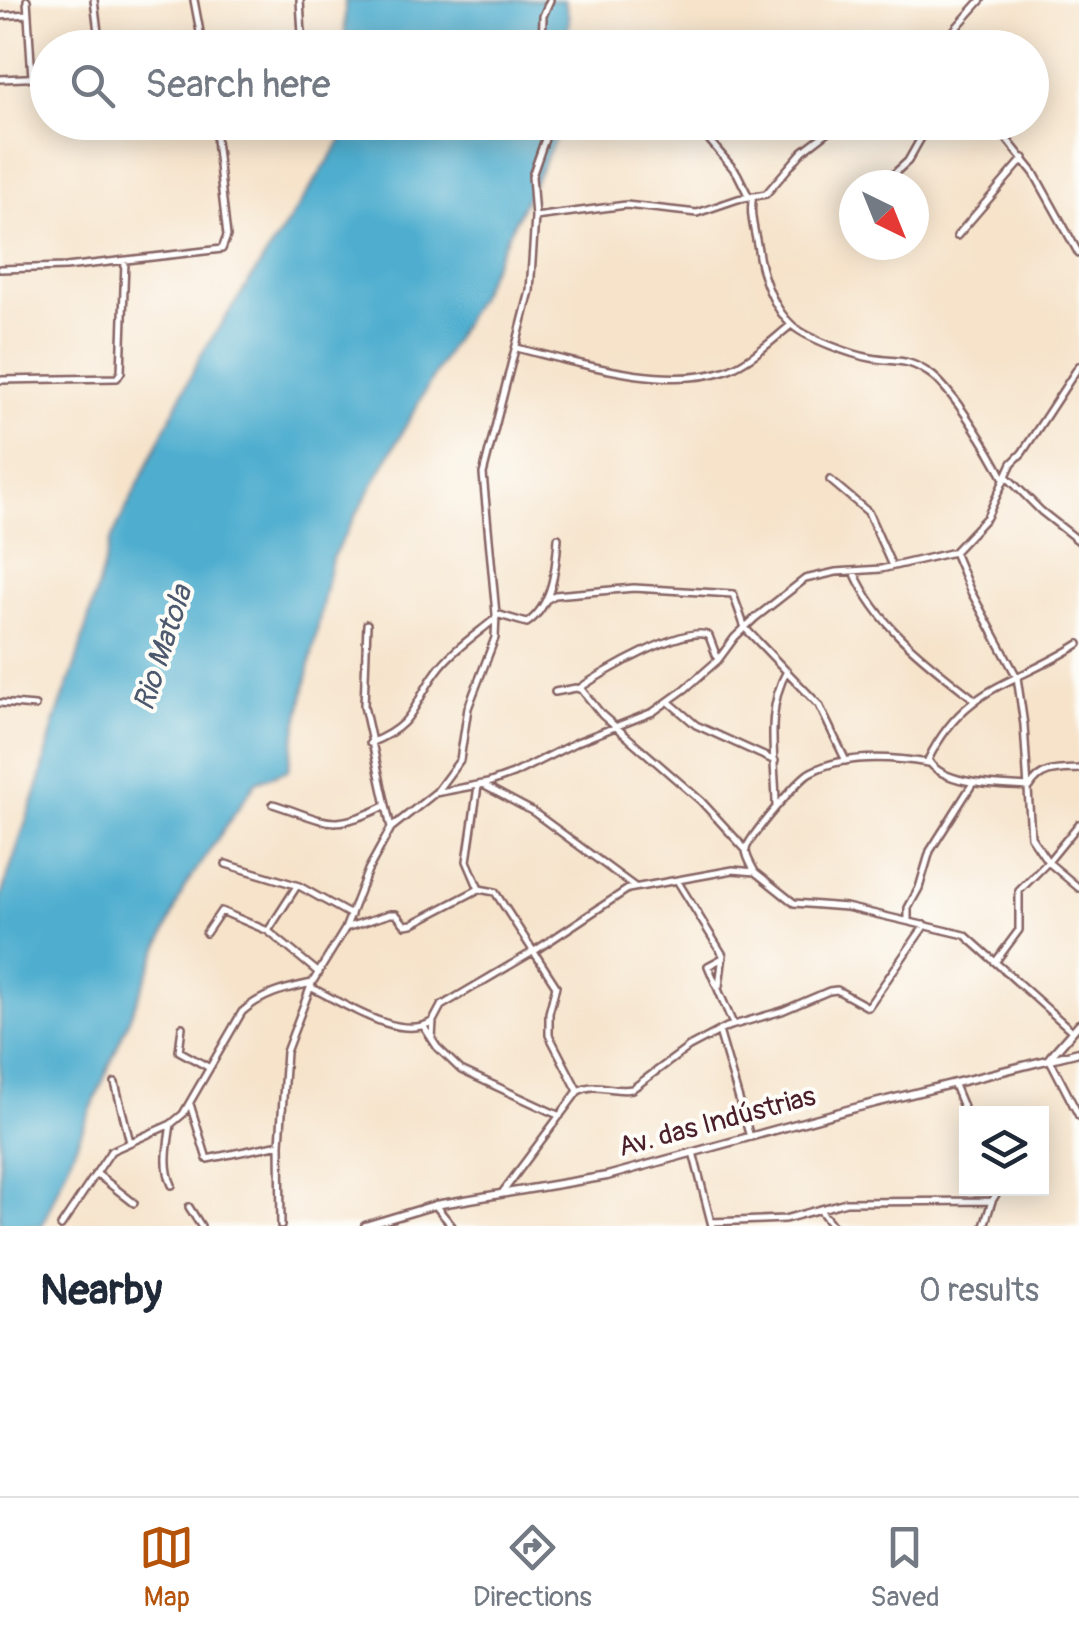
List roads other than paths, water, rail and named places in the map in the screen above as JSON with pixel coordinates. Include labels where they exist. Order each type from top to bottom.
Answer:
[{"type":"street","points":[[27,0],[30,52]]},
{"type":"street","points":[[94,0],[98,30]]},
{"type":"street","points":[[194,0],[200,30]]},
{"type":"street","points":[[300,0],[302,30]]},
{"type":"street","points":[[543,30],[550,0]]},
{"type":"street","points":[[956,30],[981,0]]},
{"type":"street","points":[[0,16],[27,14]]},
{"type":"street","points":[[0,79],[30,78]]},
{"type":"street","points":[[0,270],[222,249],[227,236],[216,140]]},
{"type":"street","points":[[281,1226],[280,1144],[286,1052],[311,985],[346,928],[368,870],[391,828],[436,793],[460,760],[468,708],[492,647],[496,616],[483,474],[530,292],[535,217],[532,176],[545,140]]},
{"type":"street","points":[[709,140],[751,196],[761,269],[768,288],[792,325],[854,354],[908,360],[934,376],[985,442],[1006,480],[1079,542]]},
{"type":"street","points":[[535,217],[626,205],[697,213],[770,193],[802,151],[817,140]]},
{"type":"street","points":[[898,170],[920,140]]},
{"type":"street","points":[[1009,140],[1024,158],[1079,254]]},
{"type":"street","points":[[957,236],[1024,158]]},
{"type":"street","points":[[0,380],[117,378],[125,261]]},
{"type":"street","points":[[517,348],[648,375],[702,376],[742,363],[792,325]]},
{"type":"street","points":[[436,793],[513,774],[668,702],[718,660],[744,628],[805,580],[954,552],[987,518],[1012,463],[1079,366]]},
{"type":"street","points":[[830,480],[868,512],[892,566]]},
{"type":"street","points":[[546,600],[558,538]]},
{"type":"street","points":[[954,552],[970,590],[1018,677],[1030,788],[1029,827],[1035,845],[1048,862],[1079,888]]},
{"type":"street","points":[[854,571],[875,609],[898,636],[974,698]]},
{"type":"street","points":[[496,616],[526,623],[555,595],[634,588],[729,593],[736,597],[744,628],[819,705],[846,761]]},
{"type":"street","points":[[370,743],[392,734],[413,713],[439,668],[496,616]]},
{"type":"street","points":[[367,624],[363,700],[391,828]]},
{"type":"street","points":[[555,692],[580,688],[629,657],[697,633],[709,636],[718,660]]},
{"type":"street","points":[[928,763],[952,722],[974,698],[1048,664],[1079,644]]},
{"type":"street","points":[[776,807],[776,693],[787,672]]},
{"type":"street","points":[[580,688],[602,715],[701,801],[746,850],[755,872],[788,901],[846,907],[965,936],[1072,1031]]},
{"type":"street","points":[[0,702],[35,706]]},
{"type":"street","points":[[668,702],[696,726],[775,760]]},
{"type":"street","points":[[746,850],[776,807],[809,772],[846,761],[904,759],[928,763],[973,784],[1030,788]]},
{"type":"street","points":[[1030,788],[1036,778],[1048,771],[1079,769]]},
{"type":"street","points":[[908,921],[908,908],[930,852],[973,784]]},
{"type":"street","points":[[480,785],[532,811],[635,887]]},
{"type":"street","points":[[479,889],[467,863],[480,785]]},
{"type":"street","points":[[273,804],[331,824],[355,820],[385,806]]},
{"type":"street","points":[[996,961],[1019,930],[1018,891],[1079,824]]},
{"type":"street","points":[[226,864],[297,886],[351,915]]},
{"type":"street","points":[[61,1226],[111,1151],[170,1124],[190,1104],[242,1012],[254,1001],[276,991],[311,985],[397,1028],[424,1027],[442,1006],[625,891],[733,870],[755,872]]},
{"type":"street","points":[[678,882],[723,957],[719,986]]},
{"type":"street","points":[[268,932],[297,886]]},
{"type":"street","points":[[346,928],[390,914],[396,914],[405,925],[412,924],[479,889],[495,892],[557,988],[549,1035],[578,1091]]},
{"type":"street","points":[[206,933],[221,911],[268,932],[318,973]]},
{"type":"street","points":[[502,1193],[578,1091],[590,1086],[632,1088],[665,1062],[733,1024],[782,1011],[828,991],[837,990],[868,1007],[926,925]]},
{"type":"street","points":[[723,957],[708,966],[733,1024]]},
{"type":"street","points":[[432,1038],[433,1021]]},
{"type":"street","points":[[1079,1024],[1048,1058],[1079,1116]]},
{"type":"street","points":[[182,1027],[179,1051],[208,1067]]},
{"type":"street","points":[[424,1027],[465,1073],[560,1116]]},
{"type":"street","points":[[719,1031],[750,1137]]},
{"type":"street","name":"Av. das Indústrias","points":[[366,1226],[435,1205],[607,1176],[1079,1052]]},
{"type":"street","points":[[116,1083],[130,1142]]},
{"type":"street","points":[[954,1084],[963,1106]]},
{"type":"street","points":[[190,1104],[206,1159],[280,1144]]},
{"type":"street","points":[[170,1124],[167,1150],[172,1186]]},
{"type":"street","points":[[693,1152],[712,1224],[769,1221],[846,1202],[992,1201]]},
{"type":"street","points":[[97,1174],[134,1204]]},
{"type":"street","points":[[984,1226],[995,1196]]},
{"type":"street","points":[[435,1205],[452,1226]]},
{"type":"street","points":[[189,1207],[201,1226]]},
{"type":"street","points":[[820,1210],[833,1226]]},
{"type":"water","points":[[345,0],[564,0],[569,18],[568,30],[345,30]]},
{"type":"water","name":"Rio Matola","points":[[342,140],[555,140],[476,300],[332,558],[288,770],[256,782],[184,888],[42,1226],[0,1226],[0,899],[41,777],[111,540],[201,355]]}]
